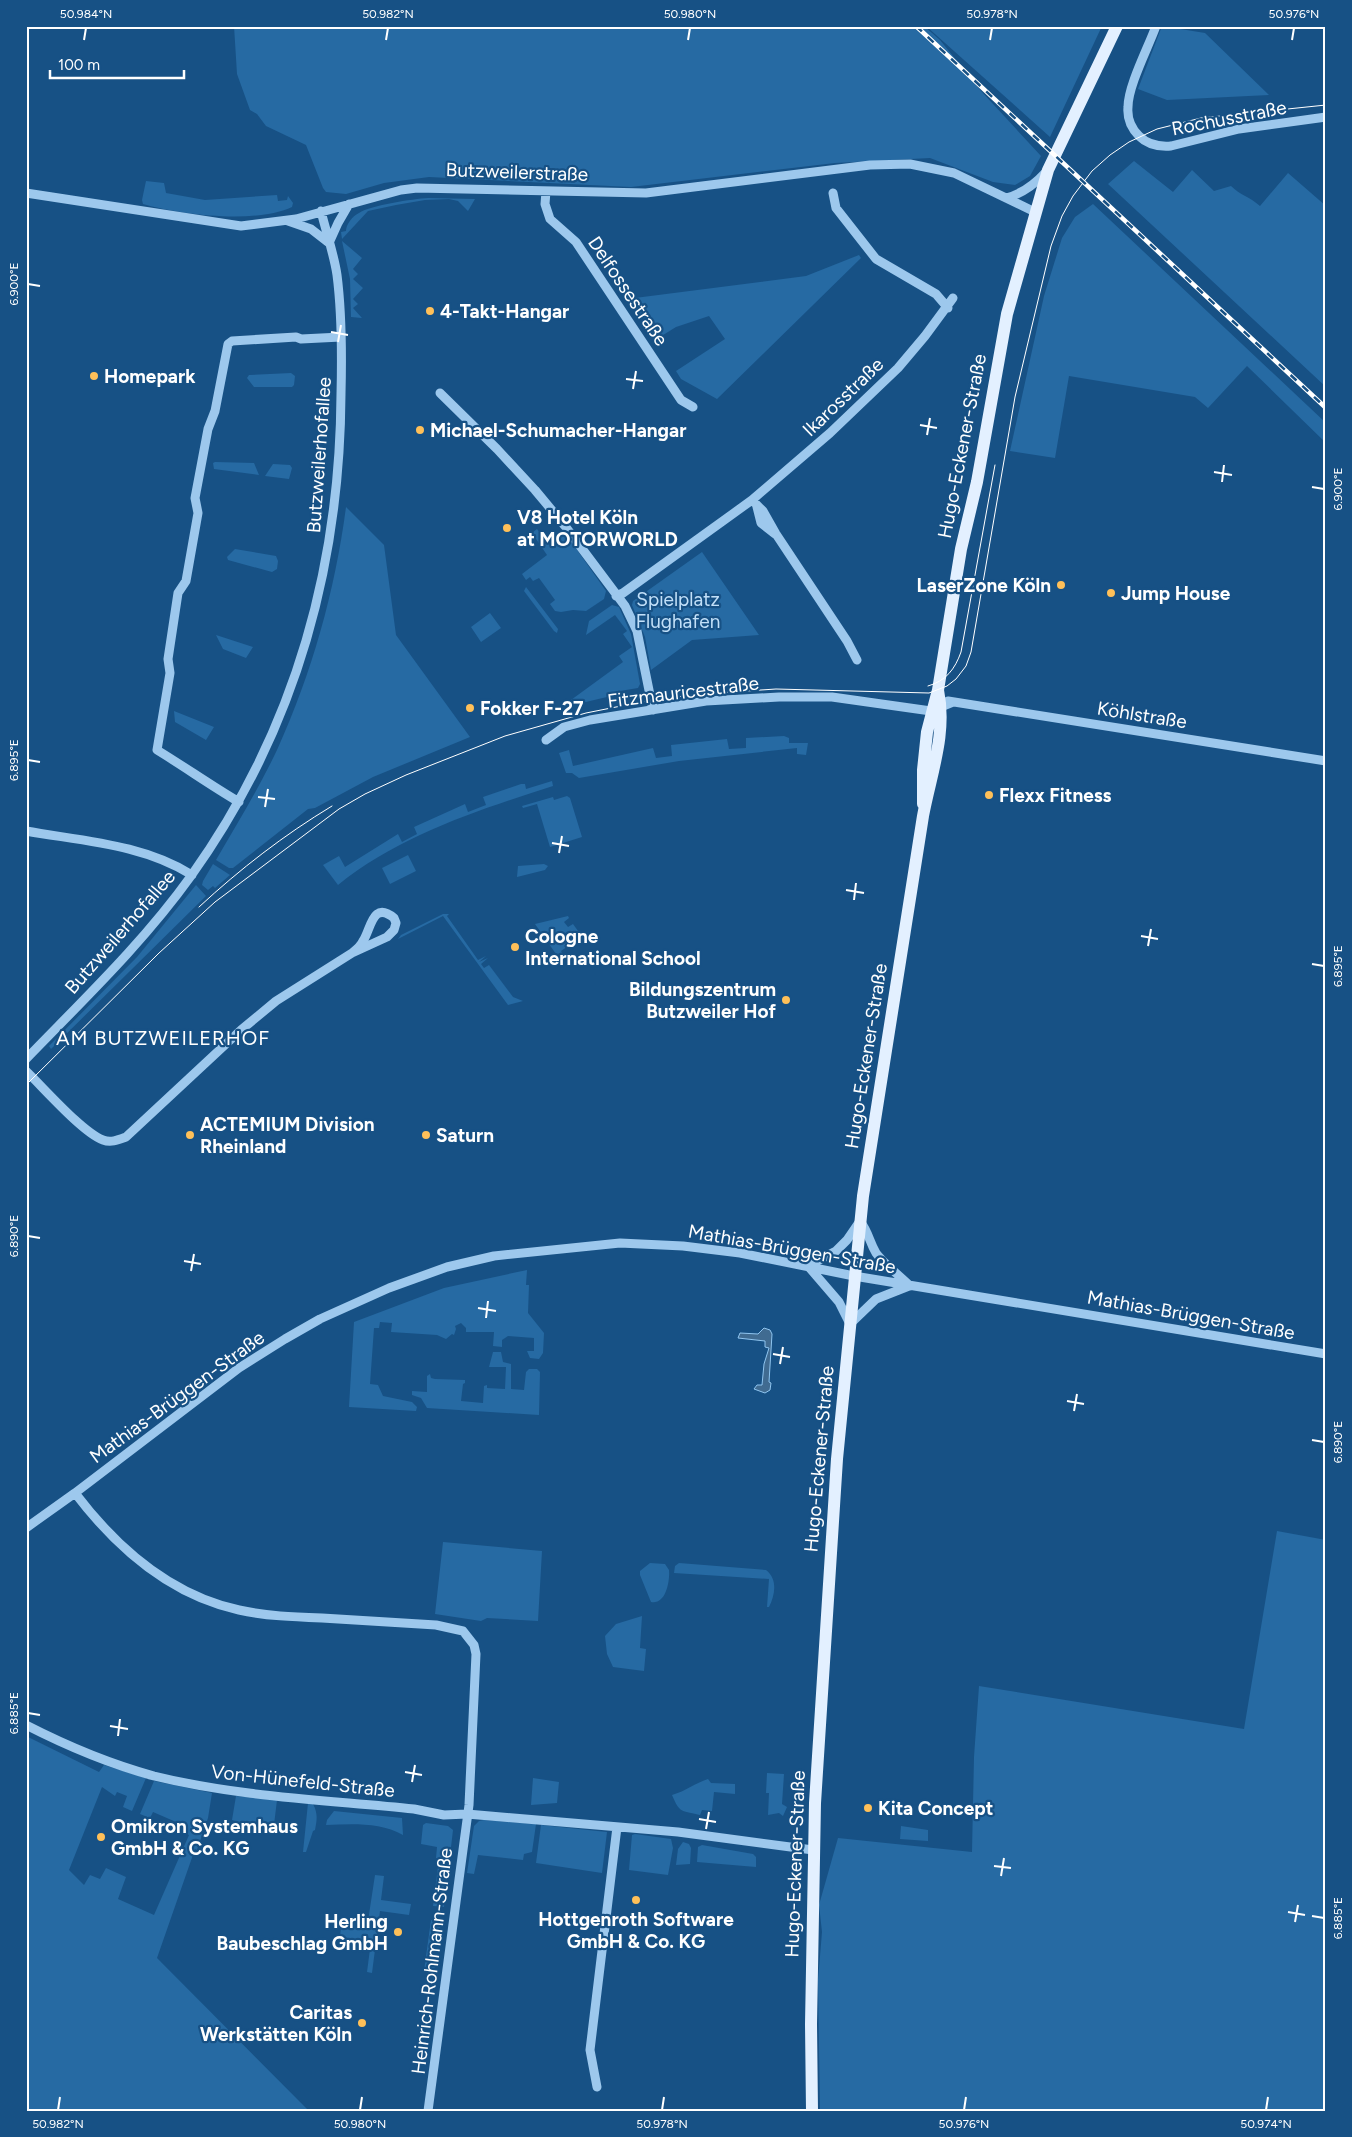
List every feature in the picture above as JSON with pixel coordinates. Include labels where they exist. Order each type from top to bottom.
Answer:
[{"type":"main road","points":[[1035,212],[1048,170],[1117,26]]},
{"type":"main road","name":"Hugo-Eckener-Straße","points":[[812,2111],[810,2024],[813,1850],[817,1757],[834,1491],[860,1221],[923,816],[934,772],[938,690],[961,549],[977,482],[1003,333],[1035,212]]},
{"type":"main road","name":"Hugo-Eckener-Straße","points":[[923,816],[922,777],[927,732],[938,713]]},
{"type":"street","name":"Rochusstraße","points":[[1156,26],[1132,90],[1128,108],[1131,125],[1139,136],[1148,142],[1162,147],[1171,146],[1239,129],[1326,117]]},
{"type":"street","name":"Butzweilerstraße","points":[[26,193],[241,226],[287,220],[401,190],[417,188],[646,193],[870,165],[910,164],[954,173],[1035,212]]},
{"type":"street","points":[[1006,198],[1016,196],[1037,182],[1048,170]]},
{"type":"street","name":"Delfossestraße","points":[[546,191],[545,204],[550,219],[576,242],[681,400],[693,407]]},
{"type":"street","points":[[833,193],[836,208],[876,259],[936,294],[948,308]]},
{"type":"street","points":[[287,220],[311,229],[329,243],[338,222],[349,204]]},
{"type":"street","name":"Butzweilerhofallee","points":[[26,1059],[140,940],[192,875],[238,802],[274,730],[296,674],[314,618],[325,566],[335,505],[339,462],[341,337],[336,274],[321,210]]},
{"type":"street","name":"Ikarosstraße","points":[[616,596],[754,503],[898,368],[948,308],[954,298]]},
{"type":"street","points":[[238,802],[200,780],[194,772],[157,750],[170,673],[168,659],[178,594],[186,581],[198,513],[195,498],[208,429],[215,411],[228,344],[232,341],[296,337],[301,339],[341,337]]},
{"type":"street","points":[[440,392],[534,490],[565,526],[616,596],[626,606],[637,631],[653,710]]},
{"type":"street","points":[[754,503],[761,523],[776,534],[847,640],[857,660]]},
{"type":"street","points":[[938,690],[942,698],[938,713]]},
{"type":"street","name":"Fitzmauricestraße","points":[[546,740],[564,727],[590,720],[706,701],[779,697],[847,698],[938,713]]},
{"type":"street","name":"Köhlstraße","points":[[938,713],[986,706],[1326,761]]},
{"type":"street","points":[[26,831],[146,853],[177,865],[192,875]]},
{"type":"street","points":[[26,1071],[89,1132],[104,1140],[114,1141],[126,1137],[241,1030],[269,1007],[293,989],[352,953],[387,936],[394,930],[396,923],[394,918],[384,913],[378,914],[372,920],[364,941],[352,953]]},
{"type":"street","points":[[860,1221],[869,1232],[872,1244],[880,1259],[910,1286],[882,1296],[870,1303],[850,1324],[839,1302],[808,1266],[836,1251],[847,1240],[860,1221]]},
{"type":"street","name":"Mathias-Brüggen-Straße","points":[[26,1528],[239,1368],[285,1339],[344,1308],[389,1288],[447,1267],[494,1256],[620,1243],[683,1246],[740,1253],[910,1286],[1326,1354]]},
{"type":"street","name":"Heinrich-Rohlmann-Straße","points":[[75,1493],[104,1529],[127,1552],[152,1572],[210,1601],[237,1610],[266,1615],[436,1625],[463,1631],[474,1645],[476,1654],[470,1797],[428,2111]]},
{"type":"street","name":"Von-Hünefeld-Straße","points":[[26,1725],[106,1760],[152,1775],[222,1790],[414,1809],[444,1814],[467,1814],[697,1834],[813,1850]]},
{"type":"street","points":[[597,2087],[590,2050],[617,1827]]},
{"type":"green space","points":[[234,26],[924,26],[940,40],[981,91],[1041,156],[1030,176],[1015,185],[993,182],[930,158],[835,163],[631,187],[429,177],[384,183],[346,194],[326,192],[306,145],[266,126],[257,114],[250,110],[237,74]]},
{"type":"green space","points":[[926,26],[1102,26],[1050,137]]},
{"type":"green space","points":[[1162,26],[1205,33],[1269,95],[1167,100],[1138,89]]},
{"type":"green space","points":[[1134,161],[1173,192],[1192,170],[1214,191],[1231,186],[1260,206],[1288,173],[1326,206],[1326,387],[1108,184]]},
{"type":"green space","points":[[146,181],[164,183],[166,193],[205,200],[277,195],[278,201],[287,200],[288,196],[293,203],[292,207],[259,215],[218,216],[177,212],[143,204],[142,200]]},
{"type":"green space","points":[[428,198],[475,199],[468,211],[458,201],[449,199],[425,200],[368,211],[342,239],[341,232],[346,231],[348,223],[356,214],[373,207]]},
{"type":"green space","points":[[1093,204],[1326,423],[1326,443],[1247,366],[1208,408],[1195,397],[1069,376],[1055,458],[1010,451],[1044,296],[1062,238],[1075,217]]},
{"type":"green space","points":[[342,241],[362,258],[353,269],[358,274],[353,279],[363,288],[353,299],[358,304],[353,308],[362,318],[351,317],[350,279]]},
{"type":"green space","points":[[859,255],[861,258],[717,399],[681,379],[676,371],[725,339],[709,316],[676,327],[655,340],[627,299],[806,276]]},
{"type":"green space","points":[[291,373],[295,376],[292,387],[254,387],[247,378],[249,375]]},
{"type":"green space","points":[[213,463],[254,463],[259,475],[214,469]]},
{"type":"green space","points":[[273,464],[290,465],[292,468],[289,479],[265,476]]},
{"type":"green space","points":[[346,507],[384,545],[396,635],[470,737],[373,777],[315,808],[308,809],[233,868],[229,868],[216,860],[248,806],[290,721],[321,631],[336,570]]},
{"type":"green space","points":[[537,529],[549,545],[561,536],[568,537],[606,591],[604,599],[586,611],[555,611],[550,604],[555,600],[539,578],[533,581],[530,577],[526,580],[522,574],[547,555],[532,533]]},
{"type":"green space","points":[[235,549],[276,556],[278,561],[277,569],[272,572],[228,560],[227,557]]},
{"type":"green space","name":"Spielplatz Flughafen","points":[[702,552],[759,635],[692,640],[651,670],[645,637],[632,605],[633,601]]},
{"type":"green space","points":[[526,587],[558,629],[557,633],[524,591]]},
{"type":"green space","points":[[612,605],[619,607],[631,634],[640,684],[638,688],[614,692],[607,697],[560,708],[623,662],[619,656],[632,647],[623,634],[627,631],[615,615],[586,635],[589,621]]},
{"type":"green space","points":[[490,613],[501,628],[481,642],[471,627]]},
{"type":"green space","points":[[216,635],[253,647],[246,658],[223,649]]},
{"type":"green space","points":[[174,711],[214,727],[206,740],[175,722]]},
{"type":"green space","points":[[784,736],[789,738],[789,743],[808,743],[806,755],[797,754],[797,748],[679,761],[579,778],[572,773],[566,773],[559,753],[569,750],[573,766],[653,748],[656,758],[672,756],[671,745],[727,739],[729,749],[746,748],[746,738]]},
{"type":"green space","points":[[552,781],[553,786],[469,815],[414,838],[362,867],[338,885],[323,865],[339,856],[345,867],[398,834],[402,842],[417,834],[414,827],[465,804],[468,812],[486,805],[483,797],[521,784],[525,784],[526,789]]},
{"type":"green space","points":[[567,796],[570,798],[582,837],[550,847],[537,804],[523,808],[522,806],[553,797],[554,800]]},
{"type":"green space","points":[[408,855],[416,871],[390,884],[382,868]]},
{"type":"green space","points":[[213,864],[230,875],[215,888],[213,886],[208,890],[202,885]]},
{"type":"green space","points":[[544,864],[548,866],[545,870],[517,877],[518,866]]},
{"type":"green space","points":[[196,885],[206,896],[51,1049],[49,1046],[137,957]]},
{"type":"green space","points":[[443,914],[449,914],[447,916],[478,960],[486,956],[479,962],[488,958],[481,964],[484,968],[489,965],[513,997],[523,1001],[508,1005],[443,916],[398,939],[401,935]]},
{"type":"green space","points":[[568,916],[569,918],[564,922],[568,927],[573,924],[586,942],[581,937],[561,951],[564,957],[556,954],[535,924]]},
{"type":"green space","points":[[527,1270],[526,1285],[529,1285],[528,1313],[544,1333],[543,1353],[539,1359],[530,1358],[527,1351],[534,1351],[534,1338],[508,1336],[502,1340],[502,1347],[493,1346],[494,1332],[466,1332],[466,1328],[461,1323],[455,1326],[454,1335],[452,1334],[446,1339],[437,1335],[391,1332],[392,1323],[380,1322],[379,1328],[374,1328],[370,1384],[378,1385],[383,1396],[412,1402],[417,1407],[416,1411],[349,1407],[354,1322],[444,1288]]},
{"type":"green space","points":[[493,1352],[501,1352],[503,1362],[511,1364],[511,1389],[524,1390],[526,1372],[529,1369],[537,1369],[540,1372],[539,1415],[427,1408],[421,1398],[412,1395],[412,1391],[427,1392],[427,1376],[430,1374],[431,1378],[435,1379],[465,1380],[461,1401],[483,1403],[484,1386],[487,1385],[487,1388],[505,1389],[506,1367],[489,1367]]},
{"type":"green space","points":[[1277,1531],[1326,1540],[1326,2111],[820,2111],[818,1980],[822,1932],[819,1905],[838,1838],[972,1852],[974,1757],[979,1686],[1244,1729]]},
{"type":"green space","points":[[443,1542],[542,1551],[538,1621],[487,1618],[481,1621],[435,1614]]},
{"type":"green space","points":[[650,1563],[665,1564],[669,1570],[669,1580],[664,1596],[656,1602],[651,1602],[640,1575],[640,1571]]},
{"type":"green space","points":[[679,1563],[766,1570],[774,1582],[773,1597],[769,1607],[767,1607],[769,1579],[674,1573],[675,1566]]},
{"type":"green space","points":[[642,1616],[640,1648],[646,1649],[644,1671],[613,1667],[607,1654],[605,1636],[616,1624]]},
{"type":"green space","points":[[26,1736],[99,1772],[104,1765],[146,1778],[132,1811],[123,1807],[127,1796],[117,1792],[115,1796],[102,1787],[69,1870],[84,1885],[90,1875],[100,1879],[106,1868],[126,1877],[118,1899],[154,1915],[189,1835],[181,1831],[183,1825],[153,1812],[150,1818],[140,1814],[154,1781],[212,1793],[208,1818],[197,1850],[195,1849],[157,1958],[309,2111],[26,2111]]},
{"type":"green space","points":[[767,1773],[784,1774],[782,1804],[787,1807],[783,1816],[779,1813],[768,1815],[769,1793],[766,1793]]},
{"type":"green space","points":[[533,1778],[559,1782],[557,1803],[531,1805]]},
{"type":"green space","points":[[708,1779],[711,1783],[735,1784],[735,1794],[714,1792],[712,1811],[702,1810],[700,1815],[679,1808],[672,1795]]},
{"type":"green space","points":[[236,1796],[277,1800],[273,1833],[232,1820]]},
{"type":"green space","points":[[308,1803],[313,1804],[317,1820],[306,1852],[303,1852]]},
{"type":"green space","points":[[334,1811],[402,1818],[403,1835],[375,1826],[356,1824],[326,1825],[327,1820]]},
{"type":"green space","points":[[479,1821],[536,1824],[532,1852],[524,1854],[523,1860],[478,1855],[474,1874],[467,1873],[474,1826]]},
{"type":"green space","points":[[426,1823],[448,1826],[453,1830],[444,1907],[433,1906],[439,1859],[436,1858],[437,1847],[421,1844],[423,1825]]},
{"type":"green space","points":[[541,1825],[607,1832],[602,1873],[536,1863]]},
{"type":"green space","points":[[901,1826],[928,1830],[928,1841],[900,1839]]},
{"type":"green space","points":[[632,1835],[671,1839],[673,1848],[668,1875],[629,1870]]},
{"type":"green space","points":[[683,1842],[689,1844],[691,1848],[690,1864],[676,1865],[678,1849]]},
{"type":"green space","points":[[702,1845],[753,1854],[756,1857],[756,1867],[697,1862],[698,1847]]},
{"type":"green space","points":[[375,1875],[384,1876],[381,1900],[411,1904],[409,1915],[380,1911],[372,1973],[367,1972],[370,1949],[339,1945],[342,1919],[368,1921]]},
{"type":"green space","points":[[431,1920],[441,1921],[434,1973],[424,1971]]},
{"type":"shaded area","points":[[764,1328],[770,1330],[772,1334],[769,1382],[771,1383],[770,1390],[765,1393],[754,1389],[757,1385],[762,1385],[764,1364],[769,1348],[765,1347],[765,1341],[738,1338],[740,1333],[758,1334]]},
{"type":"tram line","points":[[26,1085],[159,953],[215,902],[339,809],[365,794],[406,775],[505,736],[586,713],[651,700],[701,694],[776,689],[929,693],[947,686],[956,679],[966,666],[971,652],[1015,397],[1051,246],[1062,216],[1073,196],[1092,171],[1110,155],[1129,142],[1157,129],[1201,118],[1326,105]]},
{"type":"tram line","points":[[928,686],[940,681],[949,674],[961,652],[995,465]]},
{"type":"tram line","points":[[199,907],[263,853],[332,806]]},
{"type":"railway","points":[[916,26],[1326,408]]},
{"type":"place","name":"4-Takt-Hangar","points":[[430,311]]},
{"type":"place","name":"Homepark","points":[[94,376]]},
{"type":"place","name":"Michael-Schumacher-Hangar","points":[[420,430]]},
{"type":"place","name":"V8 Hotel Köln at MOTORWORLD","points":[[507,528]]},
{"type":"place","name":"LaserZone Köln","points":[[1061,585]]},
{"type":"place","name":"Jump House","points":[[1111,593]]},
{"type":"place","name":"Fokker F-27","points":[[470,708]]},
{"type":"place","name":"Flexx Fitness","points":[[989,795]]},
{"type":"place","name":"Cologne International School","points":[[515,947]]},
{"type":"place","name":"Bildungszentrum Butzweiler Hof","points":[[786,1000]]},
{"type":"place","name":"ACTEMIUM Division Rheinland","points":[[190,1135]]},
{"type":"place","name":"Saturn","points":[[426,1135]]},
{"type":"place","name":"Kita Concept","points":[[868,1808]]},
{"type":"place","name":"Omikron Systemhaus GmbH & Co. KG","points":[[101,1837]]},
{"type":"place","name":"Hottgenroth Software GmbH & Co. KG","points":[[636,1900]]},
{"type":"place","name":"Herling Baubeschlag GmbH","points":[[398,1932]]},
{"type":"place","name":"Caritas Werkstätten Köln","points":[[362,2023]]},
{"type":"district","name":"AM BUTZWEILERHOF","points":[[163,1038]]}]
